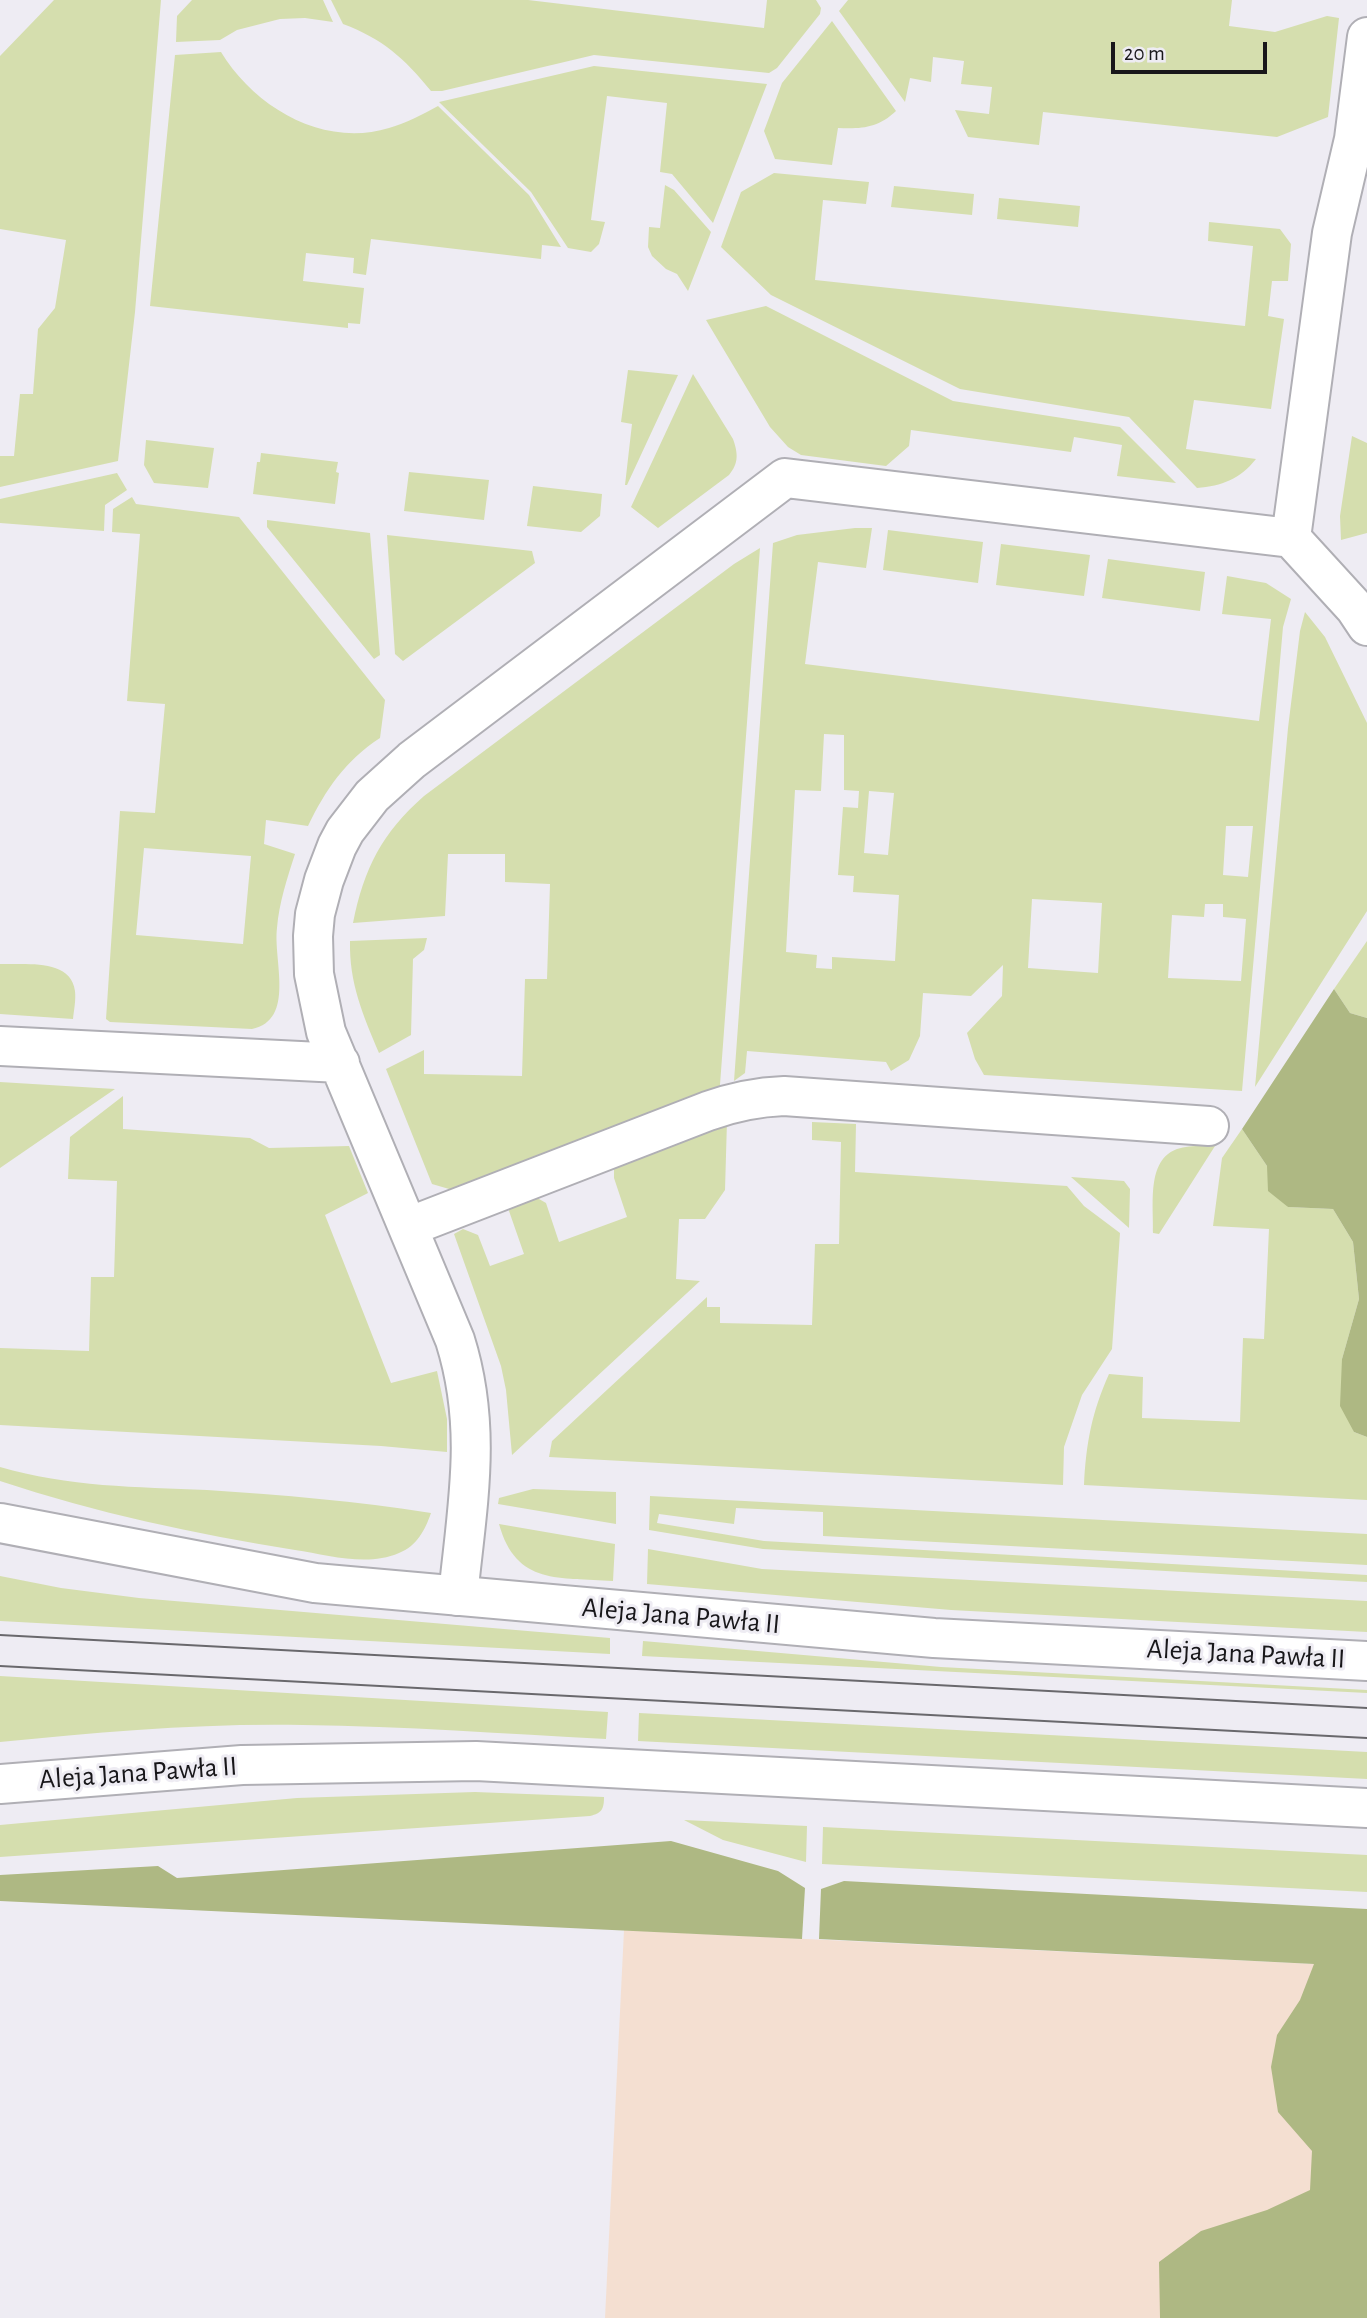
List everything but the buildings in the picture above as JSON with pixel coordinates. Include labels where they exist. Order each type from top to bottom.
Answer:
[{"type":"street","points":[[1291,538],[1332,233],[1354,139],[1367,37]]},
{"type":"street","points":[[458,1596],[472,1445],[468,1387],[455,1340],[326,1032],[319,1009],[314,974],[315,914],[324,880],[337,846],[372,796],[412,760],[785,478],[1291,538],[1355,608],[1367,626]]},
{"type":"street","points":[[0,1046],[340,1063]]},
{"type":"street","points":[[408,1227],[708,1111],[731,1103],[766,1097],[784,1096],[1209,1126]]},
{"type":"street","name":"Aleja Jana Pawła II","points":[[0,1523],[315,1583],[934,1638],[1367,1661]]},
{"type":"street","name":"Aleja Jana Pawła II","points":[[0,1784],[242,1765],[476,1761],[1367,1808]]},
{"type":"shaded area","points":[[624,1930],[1314,1964],[1367,2318],[605,2318]]},
{"type":"green space","points":[[54,0],[161,0],[135,312],[118,461],[0,487],[0,456],[14,456],[20,394],[33,394],[38,329],[55,308],[66,240],[0,229],[0,56]]},
{"type":"green space","points":[[192,0],[323,0],[333,22],[305,18],[280,19],[237,30],[220,40],[176,42],[177,16]]},
{"type":"green space","points":[[331,0],[528,0],[764,28],[767,0],[816,0],[821,8],[820,14],[777,68],[769,73],[594,55],[442,91],[431,91],[392,51],[370,36],[343,24]]},
{"type":"green space","points":[[848,0],[1232,0],[1229,26],[1275,32],[1327,16],[1339,18],[1328,117],[1277,137],[1043,112],[1039,145],[968,137],[955,110],[989,114],[992,87],[961,84],[964,61],[933,57],[931,82],[910,78],[905,102],[839,11]]},
{"type":"green space","points":[[832,21],[896,111],[883,121],[869,126],[838,128],[832,165],[775,159],[764,131],[782,83]]},
{"type":"green space","points":[[221,52],[252,90],[272,106],[316,128],[365,133],[402,124],[438,106],[529,195],[561,247],[542,245],[541,259],[371,239],[366,275],[353,273],[354,258],[306,253],[303,281],[364,288],[360,324],[348,323],[348,328],[150,306],[175,55]]},
{"type":"green space","points":[[594,66],[767,84],[713,223],[672,174],[660,172],[667,103],[607,96],[591,220],[605,222],[599,244],[591,252],[568,248],[531,192],[439,102]]},
{"type":"green space","points":[[774,173],[869,182],[866,204],[823,200],[815,280],[1245,326],[1253,246],[1208,241],[1209,222],[1280,229],[1291,244],[1288,281],[1272,281],[1268,316],[1284,319],[1271,409],[1194,400],[1186,449],[1256,459],[1244,472],[1230,480],[1197,488],[1129,417],[960,389],[771,295],[721,247],[741,192]]},
{"type":"green space","points":[[665,185],[674,190],[711,232],[688,291],[677,274],[666,269],[652,256],[648,247],[649,227],[660,228]]},
{"type":"green space","points":[[894,186],[974,194],[972,215],[891,207]]},
{"type":"green space","points":[[999,198],[1080,206],[1078,227],[997,219]]},
{"type":"green space","points":[[766,306],[953,401],[1120,427],[1176,483],[1117,476],[1122,445],[1074,437],[1071,452],[911,430],[909,446],[886,466],[801,455],[788,447],[770,427],[706,320]]},
{"type":"green space","points":[[628,370],[678,375],[625,485],[632,424],[621,422]]},
{"type":"green space","points":[[693,374],[733,439],[737,453],[736,462],[729,475],[658,528],[631,507]]},
{"type":"green space","points":[[1352,436],[1367,443],[1367,533],[1341,540],[1340,516]]},
{"type":"green space","points":[[146,440],[214,448],[208,488],[154,483],[144,465]]},
{"type":"green space","points":[[261,453],[338,462],[335,504],[253,494],[257,462],[260,462]]},
{"type":"green space","points":[[409,472],[489,480],[484,520],[404,511]]},
{"type":"green space","points":[[117,473],[127,490],[105,505],[104,531],[0,523],[0,499]]},
{"type":"green space","points":[[533,486],[602,494],[600,516],[581,532],[527,526]]},
{"type":"green space","points":[[132,497],[136,504],[239,517],[385,700],[380,738],[357,756],[338,777],[308,826],[266,820],[264,844],[295,854],[278,919],[278,1002],[274,1014],[266,1023],[252,1029],[110,1022],[106,1019],[120,811],[155,813],[165,704],[127,701],[140,534],[112,532],[113,509]],"holes":[[[144,848],[251,856],[243,944],[136,935]]]},
{"type":"green space","points":[[267,520],[370,533],[380,655],[374,659],[267,527]]},
{"type":"green space","points":[[872,528],[866,568],[818,562],[805,664],[1259,721],[1271,619],[1222,614],[1227,576],[1266,583],[1291,599],[1283,627],[1242,1091],[984,1075],[975,1059],[967,1033],[1002,996],[1003,965],[971,996],[923,993],[920,1036],[909,1060],[891,1071],[886,1062],[747,1051],[745,1073],[734,1081],[773,543],[797,535]],"holes":[[[824,734],[844,735],[844,790],[859,791],[858,808],[843,807],[838,875],[854,876],[853,892],[899,895],[895,961],[832,957],[832,969],[816,968],[817,955],[786,952],[795,790],[821,791]],[[869,791],[894,793],[888,855],[864,853]],[[1226,826],[1253,826],[1248,877],[1223,875]],[[1032,899],[1102,903],[1098,973],[1028,968]],[[1205,904],[1223,904],[1223,917],[1246,919],[1241,981],[1168,978],[1172,915],[1204,917]]]},
{"type":"green space","points":[[888,530],[983,542],[978,583],[883,570]]},
{"type":"green space","points":[[387,535],[532,551],[535,563],[403,661],[395,654]]},
{"type":"green space","points":[[1001,544],[1090,555],[1084,596],[996,585]]},
{"type":"green space","points":[[760,548],[719,1098],[456,1191],[432,1184],[386,1069],[424,1050],[424,1074],[522,1076],[525,979],[547,979],[550,884],[505,882],[505,854],[448,854],[445,916],[353,923],[369,868],[386,838],[424,796],[734,564]]},
{"type":"green space","points":[[1108,559],[1205,572],[1200,611],[1102,598]]},
{"type":"green space","points":[[1305,612],[1325,637],[1367,723],[1367,911],[1255,1087],[1288,728],[1300,631]]},
{"type":"green space","points":[[427,938],[424,950],[413,959],[411,1035],[379,1053],[355,985],[350,941]]},
{"type":"green space","points":[[1367,941],[1367,1018],[1350,1013],[1334,989]]},
{"type":"green space","points":[[0,964],[45,965],[65,973],[72,980],[75,991],[73,1019],[0,1014]]},
{"type":"green space","points":[[1334,989],[1350,1013],[1367,1018],[1367,1437],[1354,1432],[1340,1406],[1342,1359],[1359,1299],[1353,1242],[1333,1209],[1288,1207],[1268,1191],[1267,1166],[1242,1129]]},
{"type":"green space","points":[[0,1082],[115,1089],[0,1168]]},
{"type":"green space","points":[[123,1096],[123,1129],[250,1138],[269,1148],[349,1146],[368,1193],[325,1215],[391,1383],[437,1371],[447,1419],[447,1452],[0,1425],[0,1348],[89,1351],[91,1277],[114,1277],[117,1181],[68,1179],[70,1137]]},
{"type":"green space","points":[[727,1121],[725,1190],[705,1219],[679,1219],[676,1279],[700,1281],[512,1455],[501,1366],[454,1234],[463,1229],[478,1235],[490,1266],[524,1254],[509,1211],[510,1206],[532,1195],[546,1203],[559,1242],[627,1217],[614,1178],[614,1166]]},
{"type":"green space","points":[[812,1122],[856,1124],[855,1172],[1067,1186],[1084,1206],[1120,1233],[1112,1349],[1082,1395],[1064,1447],[1063,1485],[549,1457],[552,1441],[707,1297],[707,1307],[720,1307],[720,1323],[812,1325],[815,1244],[839,1244],[841,1142],[812,1140]]},
{"type":"green space","points":[[1242,1129],[1267,1166],[1288,1207],[1333,1209],[1353,1242],[1359,1299],[1342,1359],[1354,1432],[1367,1437],[1367,1500],[1084,1485],[1091,1428],[1109,1374],[1143,1377],[1142,1418],[1240,1422],[1243,1338],[1264,1339],[1269,1229],[1213,1226],[1222,1158]]},
{"type":"green space","points":[[1215,1146],[1159,1234],[1153,1233],[1154,1185],[1160,1163],[1177,1149]]},
{"type":"green space","points":[[1071,1177],[1124,1181],[1130,1189],[1129,1228]]},
{"type":"green space","points":[[0,1467],[77,1482],[291,1496],[431,1513],[420,1537],[405,1550],[387,1557],[347,1559],[183,1530],[109,1513],[0,1481]]},
{"type":"green space","points":[[533,1489],[616,1492],[616,1524],[498,1504],[499,1498]]},
{"type":"green space","points":[[650,1496],[1367,1534],[1367,1565],[823,1536],[823,1512],[736,1508],[734,1524],[659,1514],[657,1523],[764,1541],[1367,1575],[1367,1582],[763,1549],[649,1530]]},
{"type":"green space","points":[[499,1524],[615,1544],[613,1581],[558,1578],[529,1568],[517,1559]]},
{"type":"green space","points":[[648,1549],[762,1569],[1367,1601],[1367,1632],[951,1610],[647,1584]]},
{"type":"green space","points":[[0,1576],[61,1588],[139,1598],[610,1638],[610,1654],[0,1621]]},
{"type":"green space","points":[[643,1641],[941,1667],[1367,1690],[1367,1693],[642,1656]]},
{"type":"green space","points":[[0,1676],[608,1712],[606,1739],[379,1727],[227,1725],[0,1742]]},
{"type":"green space","points":[[639,1713],[1367,1752],[1367,1779],[638,1741]]},
{"type":"green space","points":[[475,1792],[604,1797],[604,1801],[600,1812],[590,1816],[0,1857],[0,1825],[297,1798]]},
{"type":"green space","points":[[684,1820],[807,1826],[806,1862],[723,1840]]},
{"type":"green space","points":[[823,1827],[1367,1855],[1367,1892],[822,1864]]},
{"type":"green space","points":[[671,1841],[778,1871],[805,1888],[802,1939],[0,1901],[0,1875],[158,1866],[177,1878]]},
{"type":"green space","points":[[844,1881],[1367,1909],[1367,2318],[1160,2318],[1159,2262],[1201,2231],[1267,2210],[1310,2190],[1312,2151],[1278,2112],[1271,2067],[1277,2035],[1300,2000],[1314,1964],[819,1939],[821,1889]]},
{"type":"tram line","points":[[0,1635],[1367,1708]]},
{"type":"tram line","points":[[0,1666],[1367,1738]]}]
